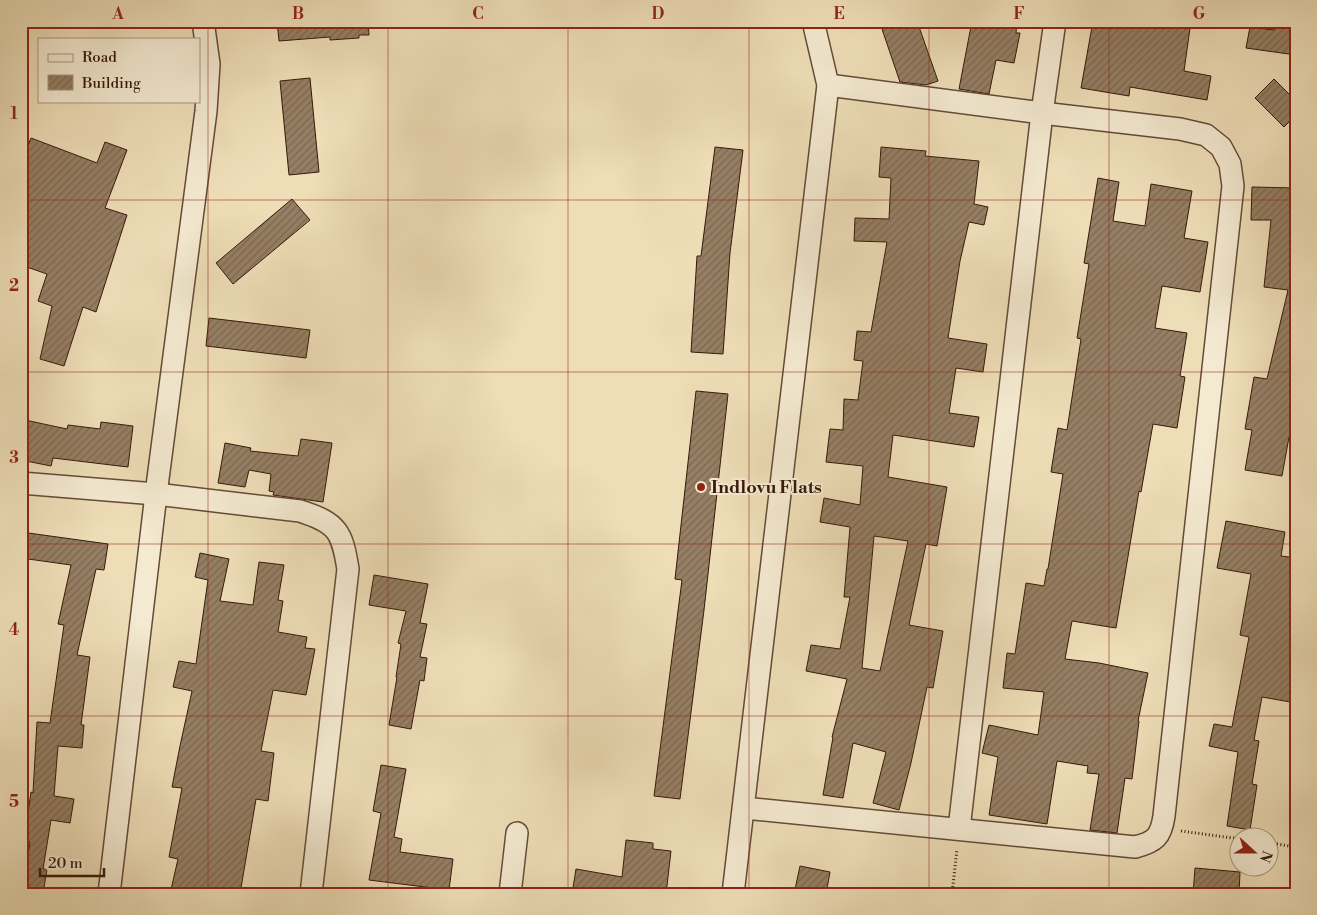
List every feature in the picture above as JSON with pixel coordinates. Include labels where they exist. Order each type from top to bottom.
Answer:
[{"type":"street","points":[[109,894],[156,494],[206,111],[209,64],[203,21]]},
{"type":"street","points":[[733,894],[828,85],[813,21]]},
{"type":"street","points":[[959,829],[1042,114],[1055,21]]},
{"type":"street","points":[[744,808],[1135,847],[1158,837],[1162,828],[1234,186],[1230,164],[1221,147],[1206,135],[1180,128],[1042,114],[828,85]]},
{"type":"street","points":[[21,483],[156,494],[300,511],[330,523],[338,533],[344,548],[348,570],[312,894]]},
{"type":"street","points":[[510,894],[517,833]]},
{"type":"path","points":[[1162,828],[1230,838]]},
{"type":"path","points":[[952,894],[959,829]]},
{"type":"path","points":[[1280,845],[1296,847]]},
{"type":"building","points":[[277,21],[368,21],[369,35],[359,35],[359,38],[330,40],[330,37],[279,41]]},
{"type":"building","points":[[880,21],[917,21],[938,81],[926,85],[900,82]]},
{"type":"building","points":[[972,21],[1017,21],[1016,33],[1020,33],[1014,63],[996,60],[989,94],[959,89]]},
{"type":"building","points":[[1093,21],[1191,21],[1184,71],[1211,76],[1207,100],[1130,87],[1129,96],[1081,88]]},
{"type":"building","points":[[1276,21],[1296,21],[1296,55],[1246,48],[1250,27],[1274,30]]},
{"type":"building","points":[[310,78],[319,172],[289,175],[280,81]]},
{"type":"building","points":[[1274,79],[1296,101],[1296,115],[1284,127],[1255,98]]},
{"type":"building","points":[[31,138],[97,163],[105,142],[127,150],[105,208],[127,215],[96,312],[83,307],[64,366],[40,359],[52,306],[38,301],[47,274],[21,265],[21,162]]},
{"type":"building","points":[[715,147],[743,150],[730,253],[723,354],[691,352],[697,256],[701,256]]},
{"type":"building","points":[[881,147],[926,151],[925,156],[979,161],[974,204],[988,207],[984,225],[969,222],[960,261],[948,338],[987,344],[983,372],[956,368],[949,413],[979,417],[974,447],[893,435],[888,477],[947,487],[937,546],[926,544],[909,625],[943,631],[933,688],[927,687],[899,810],[873,803],[886,752],[853,743],[843,798],[823,795],[832,737],[847,679],[806,671],[811,645],[840,649],[850,597],[844,597],[850,527],[820,522],[824,498],[860,505],[863,466],[826,462],[830,429],[843,430],[844,399],[858,400],[863,361],[854,360],[857,331],[871,332],[887,242],[854,241],[855,218],[889,219],[891,178],[879,177]],"holes":[[[874,536],[908,541],[880,671],[862,668]]]},
{"type":"building","points":[[1098,178],[1119,182],[1113,221],[1145,226],[1151,184],[1192,191],[1184,238],[1208,242],[1200,292],[1162,286],[1155,328],[1187,333],[1180,376],[1185,377],[1177,428],[1153,424],[1141,492],[1139,491],[1116,628],[1072,621],[1065,659],[1099,663],[1148,673],[1138,721],[1132,779],[1125,778],[1117,833],[1090,830],[1099,774],[1087,773],[1088,766],[1057,761],[1047,824],[989,815],[998,757],[982,753],[989,725],[1038,735],[1044,692],[1003,688],[1007,653],[1015,654],[1026,583],[1044,586],[1048,569],[1063,474],[1051,472],[1058,428],[1067,430],[1081,339],[1077,338],[1089,264],[1084,263]]},
{"type":"building","points":[[1252,187],[1296,188],[1296,357],[1290,384],[1296,385],[1296,438],[1289,437],[1282,476],[1245,470],[1252,430],[1245,429],[1254,377],[1267,379],[1288,290],[1264,287],[1271,220],[1251,220]]},
{"type":"building","points":[[292,199],[310,220],[233,284],[216,263]]},
{"type":"building","points":[[209,318],[310,330],[306,358],[206,346]]},
{"type":"building","points":[[696,391],[728,394],[704,610],[680,799],[654,796],[682,580],[675,579]]},
{"type":"building","points":[[25,420],[67,429],[68,425],[100,429],[101,422],[133,426],[128,467],[53,458],[51,466],[21,460],[21,437]]},
{"type":"building","points":[[301,439],[332,443],[323,502],[273,495],[274,492],[269,491],[271,474],[249,470],[245,487],[218,483],[225,443],[251,448],[250,451],[298,456]]},
{"type":"building","points":[[1226,521],[1285,532],[1281,556],[1296,558],[1296,703],[1262,697],[1254,740],[1259,741],[1252,784],[1257,785],[1250,828],[1227,826],[1238,752],[1209,746],[1214,724],[1232,727],[1249,637],[1240,635],[1251,574],[1217,568]]},
{"type":"building","points":[[21,532],[108,544],[104,570],[96,569],[77,655],[90,657],[81,725],[84,725],[82,748],[58,746],[54,796],[74,799],[70,823],[51,820],[43,869],[47,869],[43,894],[23,894],[30,842],[24,841],[31,792],[33,793],[37,722],[50,723],[64,625],[58,624],[71,565],[21,558]]},
{"type":"building","points":[[200,553],[229,559],[220,601],[253,605],[259,562],[284,565],[278,600],[283,601],[278,632],[307,637],[305,648],[315,649],[306,695],[273,690],[261,751],[274,753],[268,801],[256,799],[240,894],[170,894],[178,859],[169,857],[182,788],[172,787],[192,691],[173,687],[179,661],[196,664],[208,580],[195,577]]},
{"type":"building","points":[[374,575],[428,584],[420,623],[427,624],[420,657],[427,658],[424,681],[420,680],[411,729],[389,725],[401,644],[398,643],[406,611],[369,605]]},
{"type":"building","points":[[381,765],[406,769],[394,837],[402,839],[400,852],[453,859],[449,890],[369,880],[381,813],[373,811]]},
{"type":"building","points":[[626,840],[653,843],[653,849],[671,851],[666,894],[572,894],[576,869],[622,877]]},
{"type":"building","points":[[800,866],[830,872],[826,894],[794,894]]},
{"type":"building","points":[[1195,868],[1230,871],[1230,878],[1240,878],[1239,894],[1193,894]]},
{"type":"place","name":"Indlovu Flats","points":[[701,487]]}]
